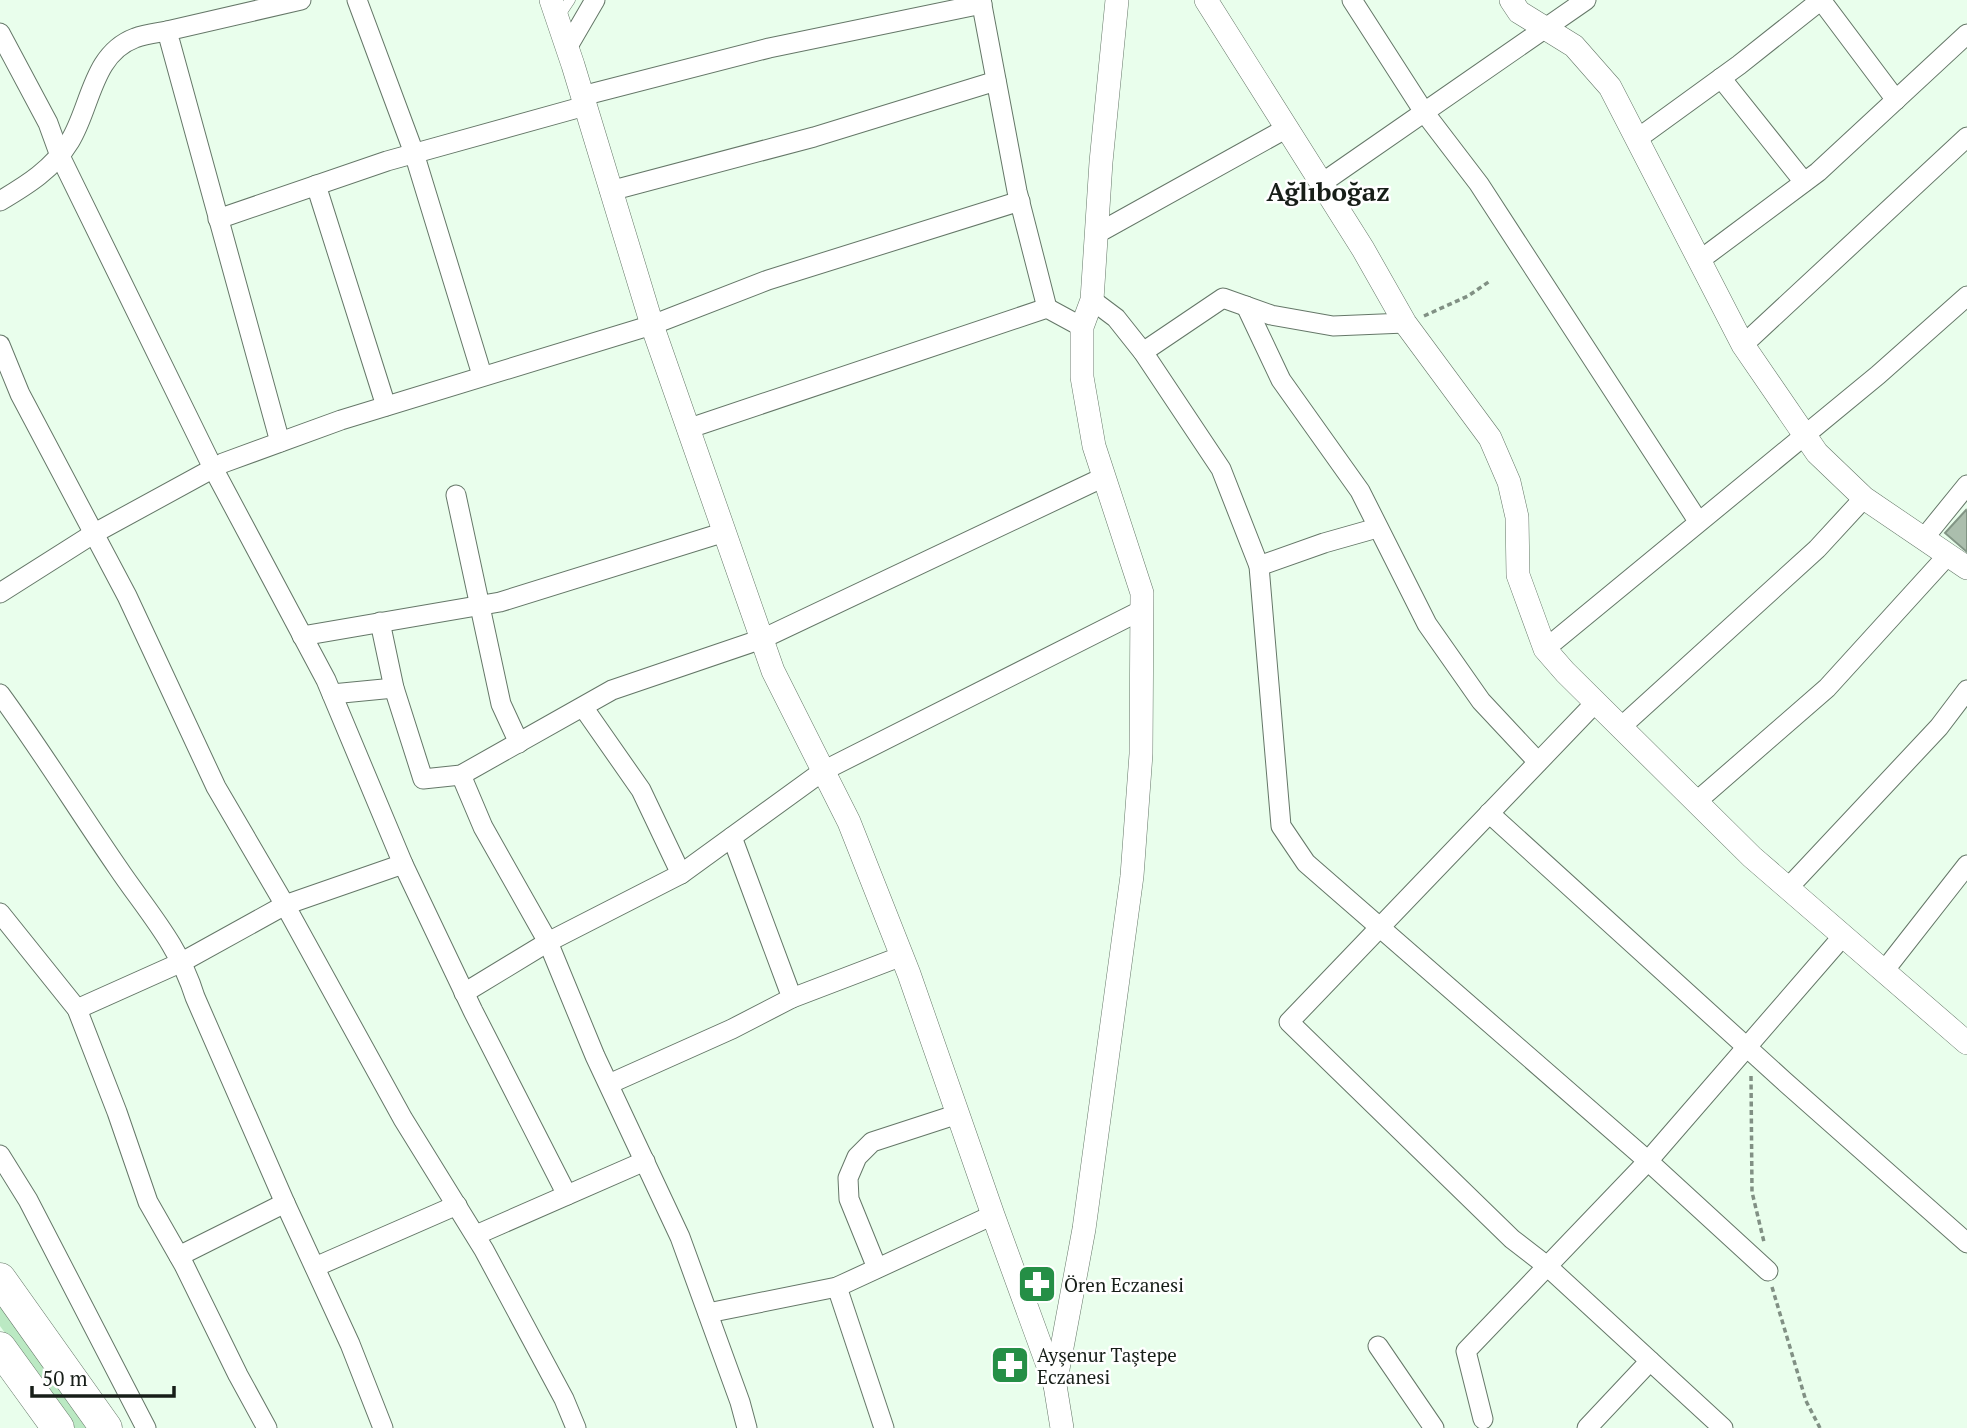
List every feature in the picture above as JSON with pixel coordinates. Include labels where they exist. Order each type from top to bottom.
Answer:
[{"type":"highway","points":[[0,1279],[106,1428]]},
{"type":"highway","points":[[0,1348],[58,1428]]},
{"type":"street","points":[[0,201],[32,182],[60,156],[78,125],[99,72],[110,55],[134,38],[301,0]]},
{"type":"street","points":[[357,0],[414,153],[482,375]]},
{"type":"street","points":[[567,48],[595,0]]},
{"type":"street","points":[[1055,1385],[1084,1229],[1132,876],[1141,754],[1142,593],[1094,446],[1082,377],[1082,327],[1092,300],[1101,162],[1117,0]]},
{"type":"street","points":[[1206,0],[1363,249],[1405,323],[1490,438],[1508,482],[1517,517],[1518,575],[1545,649],[1696,802],[1788,888],[1967,1043]]},
{"type":"street","points":[[1352,0],[1424,112],[1479,184],[1698,521]]},
{"type":"street","points":[[1511,0],[1519,12],[1574,46],[1610,87],[1742,345],[1817,453],[1864,498],[1957,562],[1827,688],[1696,802]]},
{"type":"street","points":[[1322,183],[1586,0]]},
{"type":"street","points":[[1637,139],[1821,0],[1896,100]]},
{"type":"street","points":[[218,219],[414,153],[769,48],[982,2],[1020,201],[1047,308]]},
{"type":"street","points":[[560,6],[567,48],[652,325],[773,671],[849,821],[902,956],[1055,1385],[1062,1428]]},
{"type":"street","points":[[167,31],[280,442]]},
{"type":"street","points":[[0,33],[48,123],[60,156],[213,468],[332,694],[402,864],[567,1195]]},
{"type":"street","points":[[1700,260],[1804,182],[1967,34]]},
{"type":"street","points":[[1721,78],[1804,182]]},
{"type":"street","points":[[610,191],[814,137],[996,81]]},
{"type":"street","points":[[1098,233],[1287,128]]},
{"type":"street","points":[[1742,345],[1967,137]]},
{"type":"street","points":[[316,185],[386,406]]},
{"type":"street","points":[[0,593],[93,534],[213,468],[280,442],[482,375],[652,325],[768,280],[1020,201]]},
{"type":"street","points":[[1545,649],[1878,375],[1967,296]]},
{"type":"street","points":[[1143,352],[1223,298],[1272,315],[1333,326],[1405,323]]},
{"type":"street","points":[[1092,300],[1116,318],[1143,352],[1221,469],[1259,566],[1281,826],[1306,863],[1648,1161],[1768,1271]]},
{"type":"street","points":[[1246,306],[1281,380],[1360,491],[1427,624],[1481,701],[1538,762]]},
{"type":"street","points":[[690,428],[1047,308],[1082,327]]},
{"type":"street","points":[[0,345],[20,394],[127,596],[216,787],[285,905],[403,1119],[476,1235],[564,1399],[576,1428]]},
{"type":"street","points":[[0,395],[20,394]]},
{"type":"street","points":[[380,622],[394,688],[423,779],[461,775],[612,690],[762,639],[1104,477]]},
{"type":"street","points":[[1924,538],[1967,485]]},
{"type":"street","points":[[456,495],[500,705],[519,743]]},
{"type":"street","points":[[1621,727],[1817,549],[1864,498]]},
{"type":"street","points":[[1259,566],[1377,528]]},
{"type":"street","points":[[302,636],[500,602],[725,532]]},
{"type":"street","points":[[464,993],[548,942],[681,874],[823,771],[1142,610]]},
{"type":"street","points":[[332,694],[394,688]]},
{"type":"street","points":[[1788,888],[1939,727],[1967,690]]},
{"type":"street","points":[[0,694],[31,736],[187,970],[195,997],[350,1343],[383,1428]]},
{"type":"street","points":[[1596,702],[1289,1022],[1512,1239],[1546,1266],[1723,1428]]},
{"type":"street","points":[[583,707],[641,790],[681,874]]},
{"type":"street","points":[[461,775],[483,827],[548,942],[609,1084],[680,1237],[747,1428]]},
{"type":"street","points":[[1489,813],[1967,1243]]},
{"type":"street","points":[[732,837],[792,998]]},
{"type":"street","points":[[77,1009],[182,962],[285,905],[402,864]]},
{"type":"street","points":[[1884,971],[1967,865]]},
{"type":"street","points":[[0,913],[77,1009],[148,1202],[179,1256],[267,1428]]},
{"type":"street","points":[[1483,1419],[1466,1351],[1648,1161],[1843,936]]},
{"type":"street","points":[[609,1084],[732,1029],[792,998],[902,956]]},
{"type":"street","points":[[877,1268],[849,1199],[848,1178],[857,1157],[872,1142],[958,1114]]},
{"type":"street","points":[[0,1155],[28,1200],[146,1428]]},
{"type":"street","points":[[476,1235],[645,1161]]},
{"type":"street","points":[[179,1256],[285,1203]]},
{"type":"street","points":[[315,1267],[457,1205]]},
{"type":"street","points":[[708,1313],[837,1287],[993,1215]]},
{"type":"street","points":[[837,1287],[884,1428]]},
{"type":"street","points":[[1378,1346],[1434,1428]]},
{"type":"street","points":[[1587,1428],[1650,1361]]},
{"type":"path","points":[[1405,323],[1468,296],[1490,281]]},
{"type":"path","points":[[1746,1047],[1752,1067],[1752,1192],[1763,1229],[1768,1271],[1794,1367],[1806,1401],[1820,1428]]},
{"type":"green space","points":[[0,1306],[89,1428],[73,1428],[0,1326]]},
{"type":"building","points":[[1966,510],[1967,512],[1967,552],[1945,533]]},
{"type":"place","name":"Ören Eczanesi","points":[[1037,1284]]},
{"type":"place","name":"Ayşenur Taştepe Eczanesi","points":[[1010,1365]]},
{"type":"district","name":"Ağlıboğaz","points":[[1328,191]]}]
